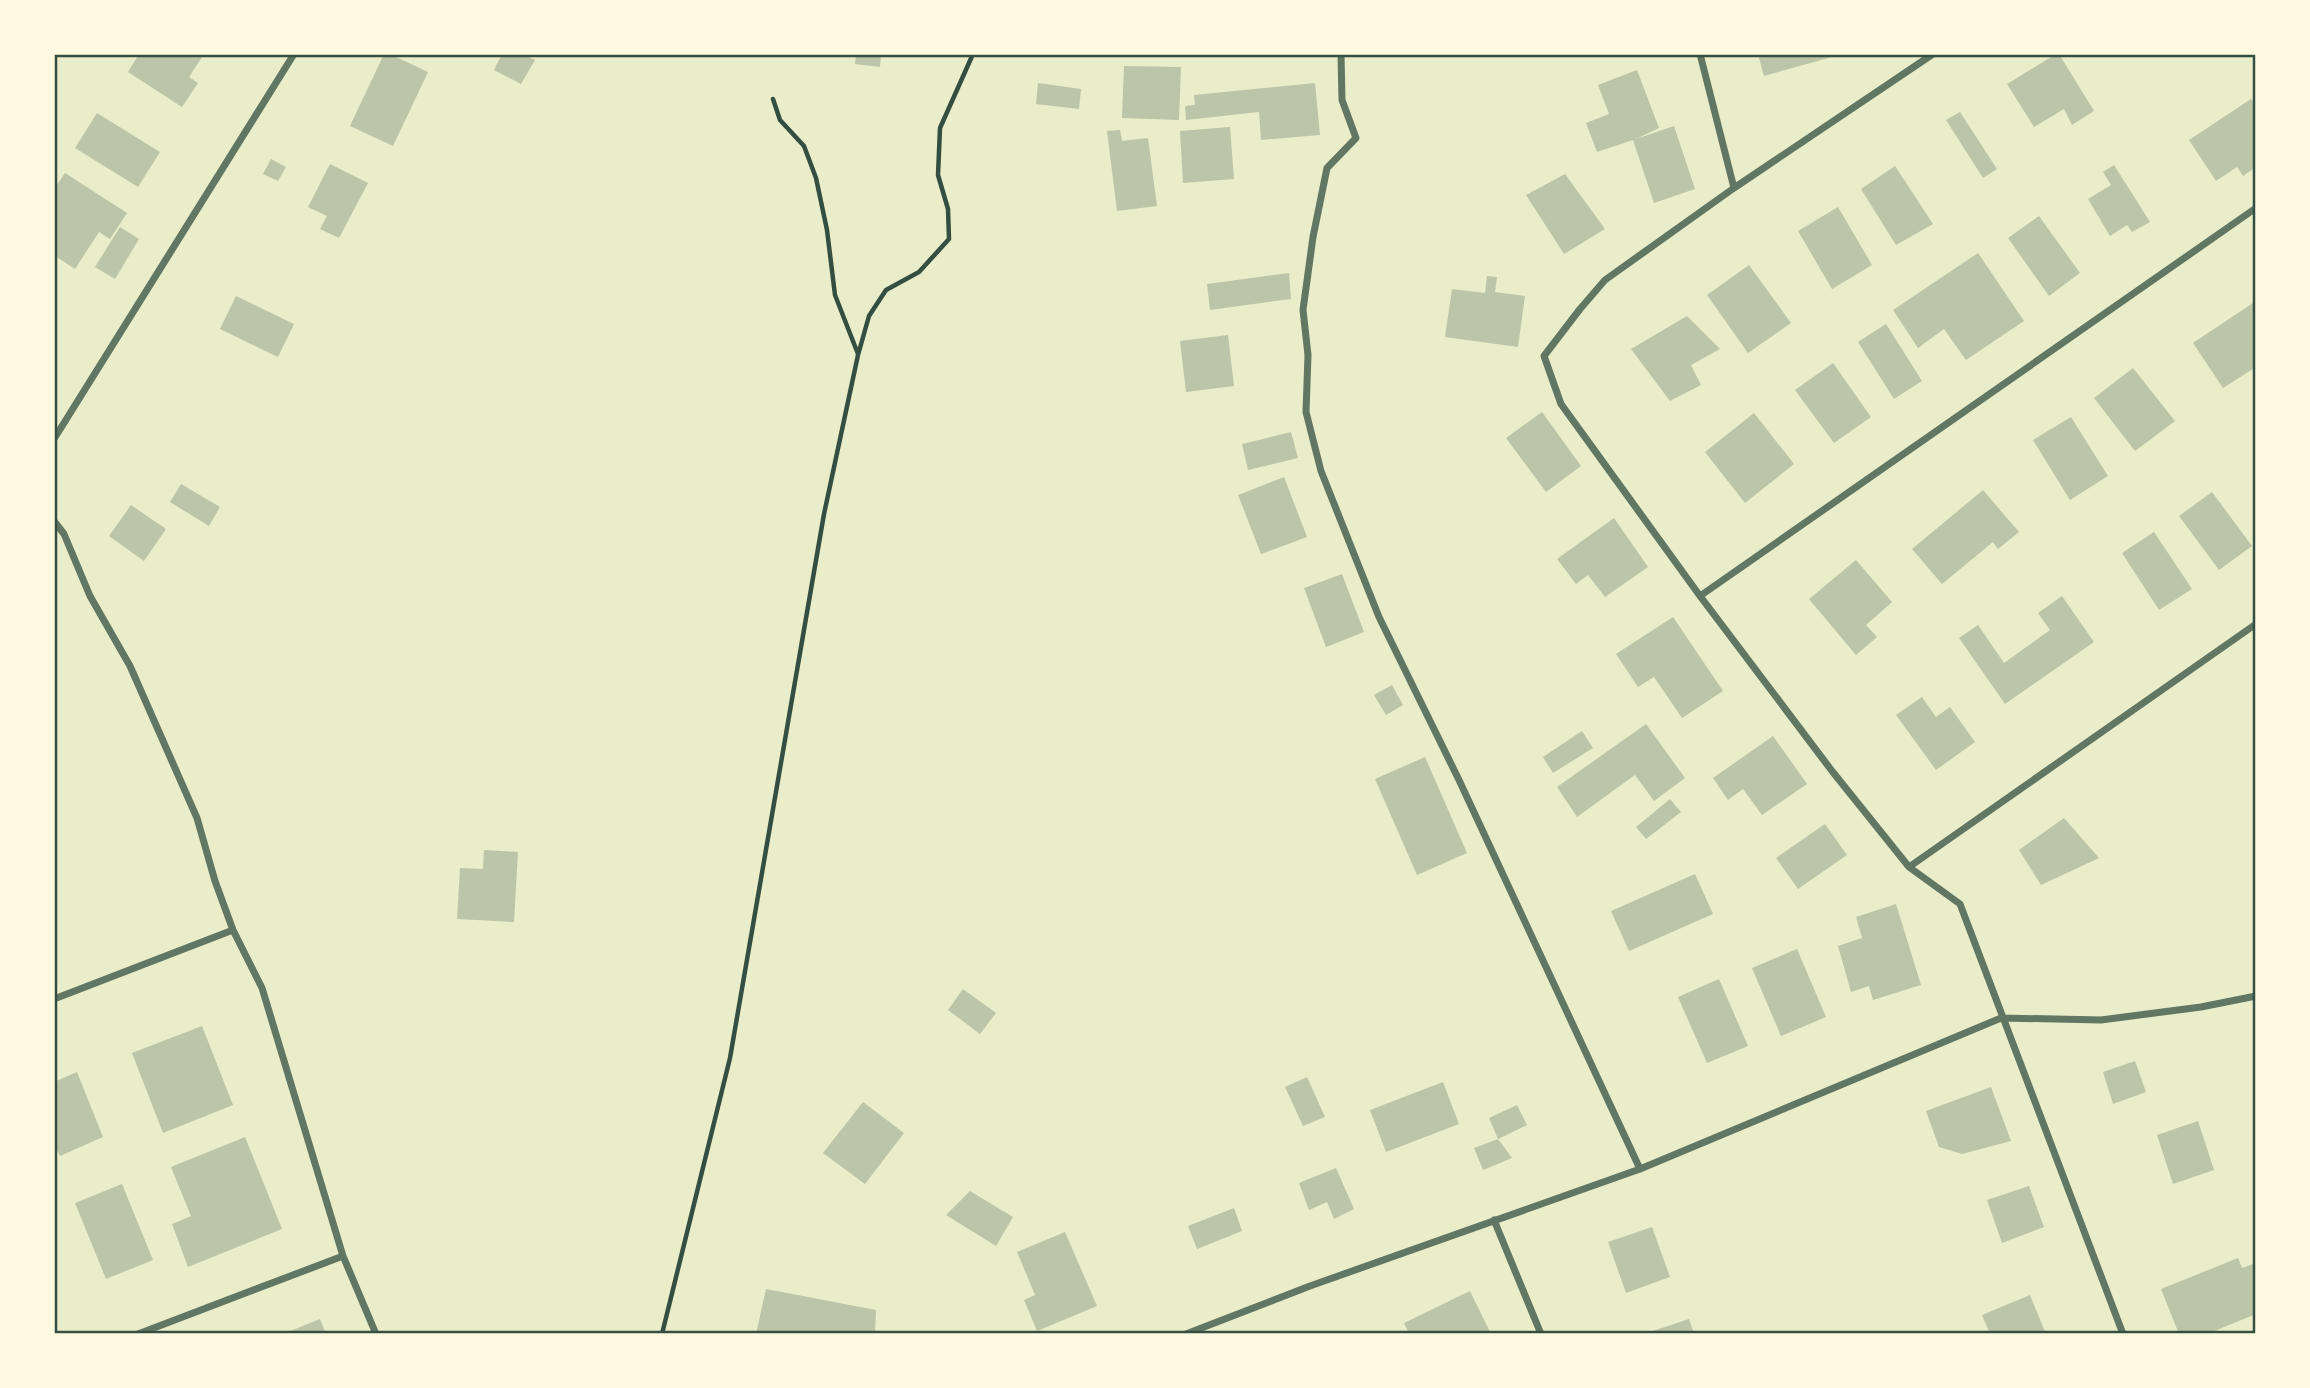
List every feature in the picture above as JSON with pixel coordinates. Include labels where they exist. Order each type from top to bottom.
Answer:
[{"type":"street","points":[[54,439],[294,54]]},
{"type":"street","points":[[1341,54],[1342,100],[1356,138],[1327,168],[1313,237],[1303,310],[1307,355],[1306,412],[1318,459],[1379,617],[1459,780],[1640,1169]]},
{"type":"street","points":[[1700,54],[1734,188]]},
{"type":"street","points":[[1933,54],[1734,188],[1605,280],[1544,356],[1561,404],[1700,596],[1832,771],[1909,867],[1960,904],[2123,1334]]},
{"type":"street","points":[[1700,596],[2256,208]]},
{"type":"street","points":[[54,521],[65,534],[90,596],[130,666],[197,818],[215,881],[233,930],[262,988],[343,1256],[376,1334]]},
{"type":"street","points":[[1909,867],[2256,624]]},
{"type":"street","points":[[54,999],[233,930]]},
{"type":"street","points":[[1186,1334],[1640,1169],[2001,1018],[2101,1020],[2201,1007],[2256,996]]},
{"type":"street","points":[[1494,1220],[1541,1334]]},
{"type":"street","points":[[138,1334],[343,1256]]},
{"type":"path","points":[[662,1334],[730,1058],[824,514],[858,355],[869,316],[886,289],[919,272],[949,239],[948,209],[938,175],[940,128],[973,54]]},
{"type":"path","points":[[773,99],[780,120],[804,146],[816,178],[827,230],[835,295],[858,355]]},
{"type":"building","points":[[139,54],[204,54],[189,77],[198,83],[182,107],[128,72]]},
{"type":"building","points":[[384,54],[390,54],[428,72],[393,146],[350,126]]},
{"type":"building","points":[[502,54],[523,54],[535,60],[521,84],[494,70]]},
{"type":"building","points":[[856,54],[881,54],[880,67],[855,64]]},
{"type":"building","points":[[1758,54],[1831,54],[1832,57],[1764,76]]},
{"type":"building","points":[[2059,54],[2094,111],[2072,125],[2064,109],[2034,127],[2007,84]]},
{"type":"building","points":[[1124,66],[1181,67],[1179,120],[1122,118]]},
{"type":"building","points":[[1637,70],[1659,128],[1636,139],[1674,126],[1695,189],[1654,203],[1633,140],[1597,152],[1586,123],[1609,114],[1598,85]]},
{"type":"building","points":[[1038,83],[1081,89],[1079,109],[1036,104]]},
{"type":"building","points":[[1315,83],[1320,135],[1261,140],[1259,112],[1186,120],[1185,106],[1195,105],[1194,95]]},
{"type":"building","points":[[2251,99],[2256,106],[2256,167],[2243,176],[2237,167],[2216,181],[2189,140]]},
{"type":"building","points":[[1960,112],[1997,169],[1983,178],[1946,120]]},
{"type":"building","points":[[97,113],[160,152],[138,187],[75,148]]},
{"type":"building","points":[[1230,127],[1234,179],[1183,183],[1180,131]]},
{"type":"building","points":[[1120,130],[1122,141],[1148,138],[1157,206],[1117,211],[1107,131]]},
{"type":"building","points":[[271,159],[286,167],[278,181],[263,174]]},
{"type":"building","points":[[330,164],[368,183],[339,238],[320,229],[327,216],[308,207]]},
{"type":"building","points":[[2114,165],[2150,222],[2132,232],[2127,225],[2110,236],[2088,199],[2111,185],[2103,172]]},
{"type":"building","points":[[1895,166],[1933,224],[1896,245],[1861,189]]},
{"type":"building","points":[[65,173],[127,213],[110,239],[99,232],[75,269],[54,255],[54,189]]},
{"type":"building","points":[[1565,174],[1605,229],[1564,254],[1526,195]]},
{"type":"building","points":[[1838,207],[1872,265],[1832,289],[1798,231]]},
{"type":"building","points":[[2039,216],[2080,273],[2049,296],[2008,238]]},
{"type":"building","points":[[120,227],[139,239],[115,279],[95,267]]},
{"type":"building","points":[[1978,253],[2024,321],[1966,360],[1944,329],[1918,348],[1893,310]]},
{"type":"building","points":[[1749,265],[1791,323],[1748,353],[1707,295]]},
{"type":"building","points":[[1289,273],[1291,299],[1210,310],[1207,284]]},
{"type":"building","points":[[1487,276],[1497,277],[1495,292],[1525,296],[1518,347],[1445,337],[1452,289],[1485,293]]},
{"type":"building","points":[[236,296],[294,324],[278,357],[220,329]]},
{"type":"building","points":[[2256,301],[2256,367],[2223,388],[2193,343]]},
{"type":"building","points":[[1687,316],[1720,349],[1691,365],[1701,385],[1670,401],[1631,349]]},
{"type":"building","points":[[1886,324],[1922,381],[1894,399],[1858,342]]},
{"type":"building","points":[[1228,335],[1234,386],[1186,392],[1180,341]]},
{"type":"building","points":[[1833,363],[1871,417],[1834,443],[1795,390]]},
{"type":"building","points":[[2133,368],[2175,421],[2135,451],[2094,398]]},
{"type":"building","points":[[1542,412],[1581,466],[1546,492],[1506,438]]},
{"type":"building","points":[[1754,413],[1794,464],[1745,503],[1705,452]]},
{"type":"building","points":[[2071,417],[2108,476],[2070,500],[2033,440]]},
{"type":"building","points":[[1291,432],[1298,458],[1248,470],[1242,444]]},
{"type":"building","points":[[1284,477],[1307,537],[1261,554],[1238,495]]},
{"type":"building","points":[[181,484],[220,507],[209,526],[170,502]]},
{"type":"building","points":[[1983,490],[2019,532],[1998,549],[1993,542],[1942,584],[1912,549]]},
{"type":"building","points":[[2212,492],[2252,546],[2219,570],[2179,516]]},
{"type":"building","points":[[131,505],[166,529],[144,561],[109,536]]},
{"type":"building","points":[[1614,518],[1648,567],[1605,597],[1588,575],[1576,584],[1557,559]]},
{"type":"building","points":[[2154,532],[2192,589],[2159,610],[2122,553]]},
{"type":"building","points":[[1856,560],[1892,602],[1866,625],[1877,637],[1856,655],[1809,599]]},
{"type":"building","points":[[1342,574],[1364,632],[1326,647],[1304,588]]},
{"type":"building","points":[[2062,596],[2094,642],[2005,704],[1959,638],[1978,625],[2004,663],[2050,630],[2038,613]]},
{"type":"building","points":[[1673,617],[1723,691],[1682,718],[1654,677],[1638,687],[1616,654]]},
{"type":"building","points":[[1392,685],[1403,705],[1386,715],[1374,695]]},
{"type":"building","points":[[1922,697],[1936,717],[1950,707],[1975,742],[1936,770],[1896,715]]},
{"type":"building","points":[[1646,724],[1685,778],[1654,801],[1635,775],[1577,817],[1557,787]]},
{"type":"building","points":[[1582,731],[1593,748],[1553,773],[1543,757]]},
{"type":"building","points":[[1773,736],[1807,784],[1762,815],[1743,789],[1728,800],[1713,778]]},
{"type":"building","points":[[1425,757],[1467,853],[1417,875],[1375,779]]},
{"type":"building","points":[[1670,799],[1681,812],[1646,839],[1636,827]]},
{"type":"building","points":[[2064,818],[2099,858],[2041,885],[2019,850]]},
{"type":"building","points":[[1825,824],[1847,855],[1798,889],[1776,858]]},
{"type":"building","points":[[484,850],[518,852],[514,922],[457,919],[460,868],[483,869]]},
{"type":"building","points":[[1695,874],[1713,914],[1629,951],[1611,911]]},
{"type":"building","points":[[1896,904],[1921,985],[1873,1000],[1869,986],[1851,992],[1838,946],[1862,938],[1856,917]]},
{"type":"building","points":[[1797,949],[1826,1017],[1781,1036],[1752,968]]},
{"type":"building","points":[[1719,979],[1748,1046],[1707,1063],[1678,997]]},
{"type":"building","points":[[963,989],[996,1013],[980,1034],[948,1010]]},
{"type":"building","points":[[202,1026],[233,1105],[163,1133],[132,1053]]},
{"type":"building","points":[[2135,1061],[2146,1092],[2113,1104],[2103,1072]]},
{"type":"building","points":[[77,1072],[103,1137],[60,1156],[54,1144],[54,1082]]},
{"type":"building","points":[[1307,1077],[1325,1117],[1303,1126],[1285,1087]]},
{"type":"building","points":[[1443,1082],[1459,1124],[1386,1152],[1370,1110]]},
{"type":"building","points":[[1991,1087],[2011,1141],[1962,1154],[1939,1147],[1926,1111]]},
{"type":"building","points":[[863,1102],[904,1133],[865,1184],[823,1153]]},
{"type":"building","points":[[1517,1105],[1527,1125],[1498,1139],[1489,1118]]},
{"type":"building","points":[[2198,1121],[2214,1170],[2173,1184],[2157,1135]]},
{"type":"building","points":[[245,1137],[282,1229],[188,1267],[172,1224],[191,1216],[171,1167]]},
{"type":"building","points":[[1498,1139],[1512,1158],[1483,1170],[1474,1148]]},
{"type":"building","points":[[1336,1168],[1354,1209],[1334,1219],[1327,1202],[1309,1210],[1299,1183]]},
{"type":"building","points":[[122,1184],[153,1260],[106,1279],[75,1203]]},
{"type":"building","points":[[2029,1186],[2044,1227],[2002,1243],[1987,1200]]},
{"type":"building","points":[[970,1191],[1013,1217],[996,1246],[946,1215]]},
{"type":"building","points":[[1234,1208],[1242,1231],[1197,1249],[1188,1226]]},
{"type":"building","points":[[1652,1227],[1670,1277],[1626,1293],[1608,1242]]},
{"type":"building","points":[[1065,1232],[1097,1306],[1037,1331],[1024,1300],[1035,1295],[1017,1252]]},
{"type":"building","points":[[2238,1258],[2242,1268],[2256,1263],[2256,1314],[2207,1334],[2179,1334],[2161,1289]]},
{"type":"building","points":[[766,1289],[876,1310],[875,1334],[756,1334]]},
{"type":"building","points":[[1470,1291],[1491,1334],[1409,1334],[1404,1323]]},
{"type":"building","points":[[2030,1295],[2046,1334],[1990,1334],[1982,1315]]},
{"type":"building","points":[[320,1319],[326,1334],[283,1334]]},
{"type":"building","points":[[1689,1319],[1694,1334],[1647,1334],[1647,1333]]}]
